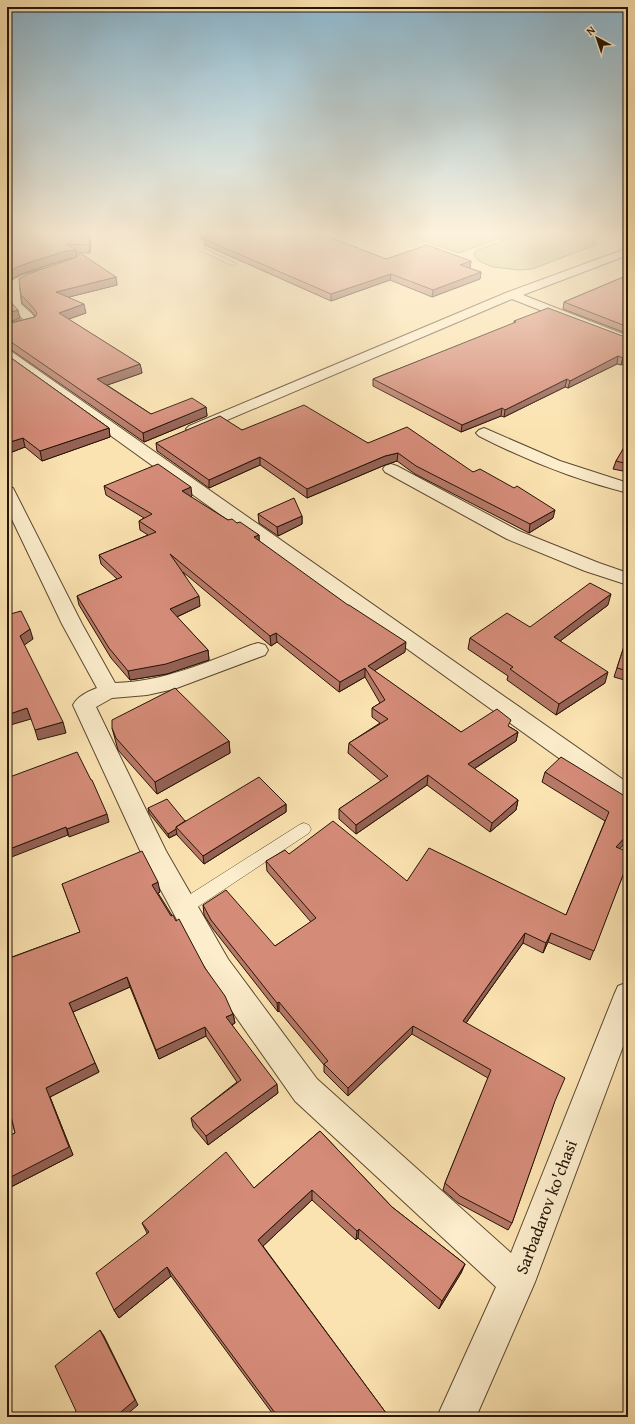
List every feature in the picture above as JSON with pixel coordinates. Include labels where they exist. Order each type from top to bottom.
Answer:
[{"type":"street","points":[[7,328],[31,321],[14,306],[12,298]]},
{"type":"street","points":[[185,432],[504,298]]},
{"type":"street","points":[[521,298],[628,341]]},
{"type":"street","points":[[7,355],[148,448],[628,795]]},
{"type":"street","points":[[484,433],[516,449],[606,482],[628,488]]},
{"type":"street","points":[[391,469],[514,535],[592,567],[628,579]]},
{"type":"street","points":[[7,492],[72,624],[108,691]]},
{"type":"street","points":[[258,650],[164,684],[122,691],[108,691],[95,697],[84,705],[156,857],[218,968],[306,1090],[517,1282]]},
{"type":"street","name":"Sarbadarov ko'chasi","points":[[456,1417],[517,1282],[628,995]]},
{"type":"lane","points":[[184,907],[304,829]]},
{"type":"building","points":[[7,298],[7,298],[18,310],[7,313]]},
{"type":"building","points":[[24,298],[71,298],[84,304],[59,313],[140,364],[97,379],[151,414],[192,398],[206,407],[143,433],[11,342],[7,341],[7,324],[35,317],[37,313]]},
{"type":"building","points":[[572,298],[628,298],[628,327],[564,302]]},
{"type":"building","points":[[548,308],[628,338],[628,356],[623,358],[618,356],[570,381],[567,379],[505,410],[502,408],[462,425],[373,379],[516,322],[514,321]]},
{"type":"building","points":[[7,355],[109,428],[40,451],[23,438],[7,443]]},
{"type":"building","points":[[304,405],[368,443],[407,427],[473,472],[480,469],[514,488],[517,486],[555,510],[530,524],[416,466],[398,453],[385,456],[307,489],[260,457],[209,480],[156,443],[220,416],[242,430]]},
{"type":"building","points":[[627,442],[628,443],[628,464],[616,461]]},
{"type":"building","points":[[158,464],[191,487],[182,491],[228,520],[232,519],[237,523],[240,522],[259,535],[254,537],[348,605],[406,642],[368,666],[461,732],[497,709],[511,720],[508,726],[518,732],[468,764],[518,800],[492,823],[428,775],[356,825],[339,809],[388,776],[349,743],[388,719],[372,708],[385,700],[365,668],[340,682],[276,633],[270,636],[170,554],[199,596],[170,609],[208,650],[166,664],[128,671],[109,648],[77,596],[122,577],[99,555],[156,532],[139,521],[152,514],[104,486]]},
{"type":"building","points":[[294,498],[302,516],[277,527],[258,514]]},
{"type":"building","points":[[590,583],[611,594],[554,637],[608,672],[559,704],[510,669],[513,667],[470,638],[507,613],[530,627]]},
{"type":"building","points":[[21,611],[30,629],[20,636],[63,722],[35,730],[27,708],[7,715],[7,615]]},
{"type":"building","points":[[628,634],[628,671],[617,668]]},
{"type":"building","points":[[175,688],[229,741],[155,782],[116,738],[112,728],[112,720]]},
{"type":"building","points":[[77,752],[92,780],[107,814],[67,829],[66,827],[7,850],[7,778]]},
{"type":"building","points":[[561,757],[628,798],[628,834],[616,847],[628,852],[628,862],[594,951],[551,933],[546,943],[525,933],[463,1021],[565,1078],[555,1101],[512,1223],[460,1196],[445,1183],[491,1070],[413,1026],[348,1088],[324,1064],[328,1061],[279,1002],[277,1003],[211,920],[203,905],[226,890],[275,946],[316,918],[266,861],[285,850],[289,854],[333,821],[407,881],[429,848],[566,915],[609,812],[545,772]]},
{"type":"building","points":[[259,777],[286,804],[203,856],[176,827]]},
{"type":"building","points":[[167,799],[185,821],[168,834],[148,808]]},
{"type":"building","points":[[142,851],[158,882],[152,885],[171,916],[173,915],[176,921],[179,919],[205,968],[225,996],[233,1014],[226,1017],[277,1084],[206,1136],[191,1118],[241,1080],[205,1027],[156,1050],[127,977],[69,1003],[95,1063],[46,1088],[69,1147],[7,1179],[7,1137],[15,1133],[7,1099],[7,945],[10,958],[80,932],[62,884]]},
{"type":"building","points":[[320,1131],[392,1207],[465,1264],[442,1301],[359,1229],[357,1231],[312,1190],[258,1240],[389,1417],[278,1417],[167,1267],[114,1310],[96,1273],[149,1232],[142,1223],[226,1152],[254,1188]]},
{"type":"building","points":[[100,1330],[135,1400],[115,1417],[70,1417],[76,1411],[55,1366]]}]
